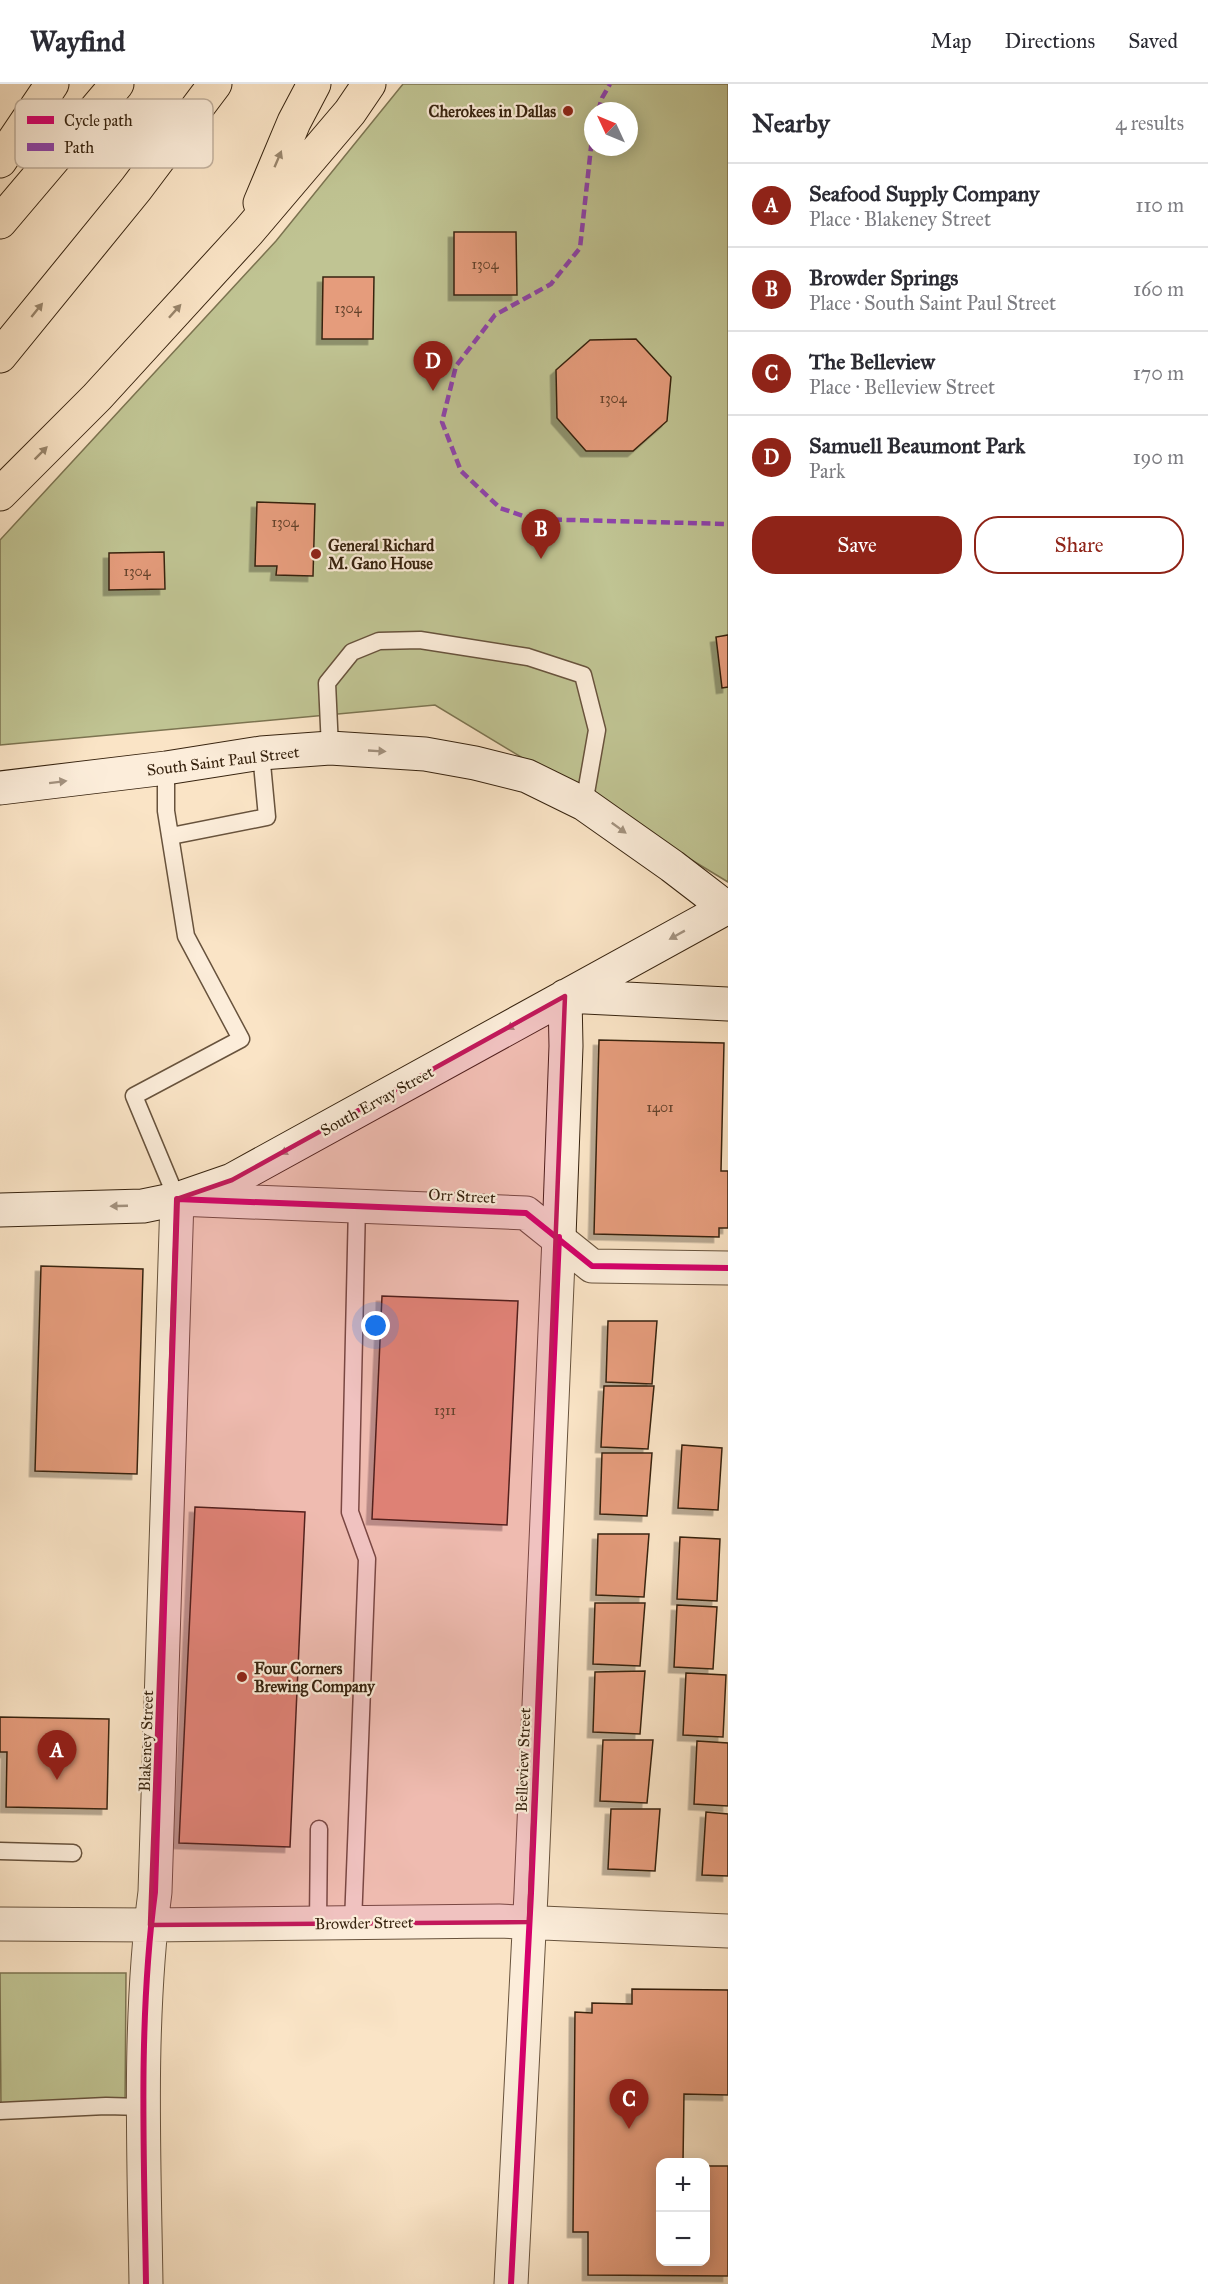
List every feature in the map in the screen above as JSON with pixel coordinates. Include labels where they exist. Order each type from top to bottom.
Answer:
[{"type":"highway","points":[[42,99],[52,84]]},
{"type":"highway","points":[[104,99],[117,84]]},
{"type":"highway","points":[[204,99],[215,84]]},
{"type":"highway","points":[[248,232],[294,122],[314,84]]},
{"type":"highway","points":[[0,494],[97,397],[248,232],[350,112],[369,84]]},
{"type":"highway","points":[[0,161],[15,139]]},
{"type":"highway","points":[[0,222],[46,168]]},
{"type":"highway","points":[[0,356],[152,168]]},
{"type":"street","name":"South Saint Paul Street","points":[[0,788],[166,768],[261,753],[330,748],[425,754],[527,776],[584,804],[727,908]]},
{"type":"street","name":"South Ervay Street","points":[[0,1210],[143,1206],[177,1199],[232,1180],[727,908]]},
{"type":"street","points":[[565,996],[728,1004]]},
{"type":"street","name":"Belleview Street","points":[[511,2284],[559,1237],[566,1046],[565,996]]},
{"type":"street","name":"Orr Street","points":[[177,1199],[526,1213],[559,1237],[592,1266],[728,1268]]},
{"type":"street","name":"Blakeney Street","points":[[146,2284],[143,2107],[147,1958],[155,1880],[177,1199]]},
{"type":"street","name":"Browder Street","points":[[0,1924],[529,1922],[728,1931]]},
{"type":"lane","points":[[330,748],[327,683],[352,652],[379,641],[420,640],[528,657],[583,675],[597,730],[584,804]]},
{"type":"lane","points":[[171,836],[267,817],[261,753]]},
{"type":"lane","points":[[166,768],[166,811],[186,936],[241,1039],[134,1096],[177,1199]]},
{"type":"lane","points":[[353,1923],[367,1559],[350,1512],[357,1205]]},
{"type":"lane","points":[[318,1923],[319,1829]]},
{"type":"lane","points":[[0,1851],[73,1853]]},
{"type":"lane","points":[[0,2111],[106,2106],[143,2107]]},
{"type":"highlighted area","points":[[565,996],[529,1922],[150,1925],[177,1199],[232,1180]]},
{"type":"green space","points":[[403,84],[728,84],[728,882],[435,705],[0,745],[0,540],[276,241]]},
{"type":"green space","points":[[0,1973],[126,1973],[125,2112],[1,2112]]},
{"type":"building","points":[[454,232],[516,232],[517,295],[454,295]]},
{"type":"building","points":[[323,277],[374,277],[373,339],[322,339]]},
{"type":"building","points":[[636,339],[671,377],[667,421],[633,451],[586,451],[557,418],[556,370],[590,340]]},
{"type":"building","points":[[257,502],[315,504],[313,576],[276,575],[277,566],[255,566]]},
{"type":"building","points":[[164,552],[165,589],[109,590],[109,553]]},
{"type":"building","points":[[728,635],[728,687],[722,688],[716,637]]},
{"type":"building","points":[[599,1040],[724,1043],[721,1171],[728,1171],[728,1228],[719,1228],[719,1237],[594,1234]]},
{"type":"building","points":[[41,1266],[143,1269],[137,1474],[35,1471]]},
{"type":"building","points":[[382,1296],[518,1301],[507,1525],[372,1519]]},
{"type":"building","points":[[608,1321],[657,1321],[652,1384],[606,1382]]},
{"type":"building","points":[[604,1386],[654,1386],[648,1449],[601,1447]]},
{"type":"building","points":[[682,1445],[722,1448],[718,1510],[678,1508]]},
{"type":"building","points":[[602,1453],[652,1453],[647,1516],[600,1514]]},
{"type":"building","name":"Four Corners Brewing Company","points":[[195,1507],[305,1512],[290,1847],[179,1843]]},
{"type":"building","points":[[598,1534],[649,1534],[644,1597],[596,1595]]},
{"type":"building","points":[[680,1537],[720,1539],[717,1601],[677,1599]]},
{"type":"building","points":[[595,1603],[645,1603],[640,1666],[593,1664]]},
{"type":"building","points":[[677,1605],[717,1607],[713,1669],[674,1667]]},
{"type":"building","points":[[645,1671],[640,1734],[593,1732],[595,1672]]},
{"type":"building","points":[[686,1673],[726,1675],[723,1737],[683,1735]]},
{"type":"building","points":[[0,1717],[109,1719],[107,1809],[6,1807],[7,1752],[0,1752]]},
{"type":"building","points":[[603,1740],[653,1740],[647,1803],[600,1801]]},
{"type":"building","points":[[697,1741],[728,1743],[728,1806],[694,1804]]},
{"type":"building","points":[[611,1809],[660,1809],[655,1871],[608,1869]]},
{"type":"building","points":[[706,1812],[728,1814],[728,1876],[702,1875]]},
{"type":"building","points":[[632,1989],[728,1990],[728,2095],[684,2094],[683,2158],[656,2158],[656,2266],[710,2266],[710,2166],[728,2166],[728,2276],[588,2275],[588,2232],[573,2232],[575,2012],[592,2013],[592,2003],[632,2004]]},
{"type":"marked path","points":[[601,102],[610,84]]},
{"type":"marked path","points":[[590,156],[580,248],[551,284],[495,315],[456,366],[442,422],[461,471],[500,508],[532,519],[728,524]]},
{"type":"cycle path","points":[[146,2284],[144,2039],[155,1892],[177,1199],[526,1213],[592,1266],[728,1268]]},
{"type":"cycle path","points":[[511,2284],[531,1893],[559,1237]]},
{"type":"place","name":"Cherokees in Dallas","points":[[568,111]]},
{"type":"place","name":"Samuell Beaumont Park","points":[[433,391]]},
{"type":"place","name":"General Richard M. Gano House","points":[[316,554]]},
{"type":"place","name":"Browder Springs","points":[[541,559]]},
{"type":"place","name":"Four Corners Brewing Company","points":[[242,1677]]},
{"type":"place","name":"Seafood Supply Company","points":[[57,1780]]},
{"type":"place","name":"The Belleview","points":[[629,2129]]}]
